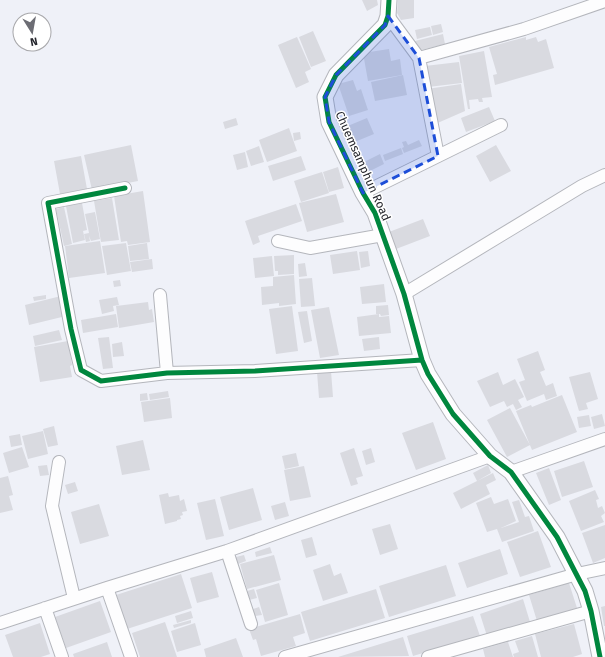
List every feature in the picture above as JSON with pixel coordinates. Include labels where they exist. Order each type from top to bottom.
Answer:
[{"type":"street","name":"Chuemsamphun Road","points":[[390,0],[385,25],[336,75],[325,97],[329,122],[375,213],[404,294],[422,360],[428,374],[453,414],[490,456],[510,472],[557,537],[585,591],[601,651]]},
{"type":"street","points":[[419,58],[524,29],[605,1]]},
{"type":"street","points":[[388,16],[419,58],[438,156]]},
{"type":"street","points":[[364,193],[502,125]]},
{"type":"street","points":[[404,294],[582,186],[605,175]]},
{"type":"street","points":[[125,188],[48,203],[71,328],[81,370],[101,381],[167,373],[255,371],[422,360]]},
{"type":"street","points":[[278,241],[310,248],[383,235]]},
{"type":"street","points":[[160,295],[167,373]]},
{"type":"street","points":[[510,472],[605,440]]},
{"type":"street","points":[[0,623],[74,598],[227,551],[490,456]]},
{"type":"street","points":[[59,462],[52,506],[74,598]]},
{"type":"street","points":[[227,551],[251,624]]},
{"type":"street","points":[[285,657],[577,574],[605,568]]},
{"type":"street","points":[[107,588],[131,657]]},
{"type":"street","points":[[45,608],[62,657]]},
{"type":"street","points":[[428,657],[591,611]]},
{"type":"highlighted area","points":[[388,16],[419,58],[438,156],[363,193],[329,122],[325,97],[336,75],[385,25]]},
{"type":"building","points":[[362,0],[377,0],[378,5],[367,11]]},
{"type":"building","points":[[398,0],[414,0],[414,18],[401,20],[397,13]]},
{"type":"building","points":[[441,24],[443,32],[433,35],[431,26]]},
{"type":"building","points":[[430,27],[432,35],[417,39],[415,30]]},
{"type":"building","points":[[313,31],[326,61],[311,67],[299,37]]},
{"type":"building","points":[[443,34],[445,44],[417,51],[415,41]]},
{"type":"building","points":[[297,37],[311,69],[305,72],[309,82],[296,88],[278,45]]},
{"type":"building","points":[[526,37],[526,40],[536,37],[538,42],[546,39],[554,68],[495,85],[493,75],[497,74],[489,47]]},
{"type":"building","points":[[389,49],[391,61],[400,59],[402,75],[368,81],[363,53]]},
{"type":"building","points":[[484,51],[492,97],[482,98],[483,102],[479,102],[478,99],[469,100],[470,109],[468,109],[459,56]]},
{"type":"building","points":[[459,62],[462,83],[428,87],[425,66]]},
{"type":"building","points":[[403,75],[407,95],[375,101],[371,82]]},
{"type":"building","points":[[353,80],[357,91],[361,89],[368,110],[349,116],[338,84]]},
{"type":"building","points":[[461,84],[465,111],[433,125],[427,89]]},
{"type":"building","points":[[489,107],[495,121],[466,132],[461,118]]},
{"type":"building","points":[[236,118],[238,125],[225,129],[223,122]]},
{"type":"building","points":[[367,118],[374,134],[345,146],[338,130]]},
{"type":"building","points":[[289,128],[297,151],[267,162],[259,140]]},
{"type":"building","points":[[300,132],[301,139],[294,141],[293,133]]},
{"type":"building","points":[[419,140],[422,146],[404,153],[402,142],[406,141],[408,145]]},
{"type":"building","points":[[131,145],[138,181],[92,190],[84,155]]},
{"type":"building","points":[[496,145],[511,171],[490,182],[476,156]]},
{"type":"building","points":[[259,146],[264,162],[251,166],[246,151]]},
{"type":"building","points":[[401,148],[403,154],[385,161],[383,155]]},
{"type":"building","points":[[245,152],[248,167],[237,170],[233,155]]},
{"type":"building","points":[[380,154],[384,164],[368,172],[364,162]]},
{"type":"building","points":[[81,156],[87,189],[60,194],[54,161]]},
{"type":"building","points":[[301,156],[306,170],[273,181],[268,166]]},
{"type":"building","points":[[338,167],[344,188],[329,192],[323,172]]},
{"type":"building","points":[[322,172],[329,193],[301,202],[294,181]]},
{"type":"building","points":[[143,191],[150,242],[128,245],[127,241],[121,242],[114,196]]},
{"type":"building","points":[[336,194],[344,222],[307,232],[299,203]]},
{"type":"building","points":[[112,198],[119,240],[101,242],[94,201]]},
{"type":"building","points":[[82,203],[87,230],[83,231],[85,240],[73,243],[66,206]]},
{"type":"building","points":[[296,204],[302,221],[258,236],[260,242],[253,245],[245,221]]},
{"type":"building","points":[[64,207],[72,244],[64,246],[56,209]]},
{"type":"building","points":[[95,212],[100,239],[91,241],[89,236],[90,241],[86,242],[84,234],[89,233],[85,214]]},
{"type":"building","points":[[423,219],[430,236],[396,249],[389,232]]},
{"type":"building","points":[[100,241],[105,273],[69,278],[65,246]]},
{"type":"building","points":[[126,243],[131,271],[107,275],[102,246]]},
{"type":"building","points":[[147,243],[149,259],[130,261],[128,246]]},
{"type":"building","points":[[357,251],[360,270],[333,274],[330,255]]},
{"type":"building","points":[[368,251],[370,266],[361,268],[359,252]]},
{"type":"building","points":[[294,255],[294,274],[278,275],[278,271],[275,271],[274,256]]},
{"type":"building","points":[[272,256],[274,276],[255,278],[253,258]]},
{"type":"building","points":[[152,259],[153,269],[132,272],[130,262]]},
{"type":"building","points":[[305,263],[307,276],[299,277],[298,264]]},
{"type":"building","points":[[294,275],[296,304],[279,306],[279,303],[262,305],[261,287],[273,286],[273,277]]},
{"type":"building","points":[[312,278],[315,306],[301,307],[299,279]]},
{"type":"building","points":[[120,280],[121,286],[114,287],[113,281]]},
{"type":"building","points":[[384,284],[386,302],[362,304],[360,287]]},
{"type":"building","points":[[46,295],[46,299],[34,301],[33,297]]},
{"type":"building","points":[[61,296],[66,316],[29,325],[25,305]]},
{"type":"building","points":[[117,297],[119,305],[113,306],[114,311],[102,314],[99,300]]},
{"type":"building","points":[[148,302],[149,310],[152,309],[154,322],[119,328],[116,306]]},
{"type":"building","points":[[388,305],[389,315],[381,316],[380,314],[376,314],[376,306]]},
{"type":"building","points":[[292,306],[298,351],[276,354],[269,309]]},
{"type":"building","points":[[329,307],[339,355],[320,358],[311,310]]},
{"type":"building","points":[[307,311],[312,341],[304,343],[298,312]]},
{"type":"building","points":[[116,314],[118,327],[83,333],[81,320]]},
{"type":"building","points":[[379,314],[379,317],[389,316],[391,333],[359,336],[357,317]]},
{"type":"building","points":[[59,330],[62,340],[35,346],[33,336]]},
{"type":"building","points":[[109,337],[113,368],[103,369],[98,338]]},
{"type":"building","points":[[379,337],[380,349],[364,351],[362,339]]},
{"type":"building","points":[[68,341],[72,365],[70,366],[72,377],[40,382],[34,347]]},
{"type":"building","points":[[122,342],[124,356],[113,357],[112,344]]},
{"type":"building","points":[[538,351],[545,370],[540,372],[546,386],[553,383],[557,396],[546,400],[544,394],[527,401],[519,382],[525,380],[517,359]]},
{"type":"building","points":[[331,371],[333,397],[319,398],[317,372]]},
{"type":"building","points":[[498,372],[503,385],[515,379],[524,397],[518,400],[522,407],[516,410],[513,404],[507,407],[504,401],[490,407],[477,381]]},
{"type":"building","points":[[590,372],[598,399],[586,403],[588,409],[579,411],[569,377]]},
{"type":"building","points":[[168,391],[169,397],[150,400],[149,394]]},
{"type":"building","points":[[147,393],[148,400],[140,401],[140,394]]},
{"type":"building","points":[[562,395],[577,432],[532,450],[516,411],[531,405],[532,407]]},
{"type":"building","points":[[170,398],[172,418],[144,422],[141,402]]},
{"type":"building","points":[[510,408],[530,445],[507,457],[487,420]]},
{"type":"building","points":[[602,414],[605,426],[594,429],[591,417]]},
{"type":"building","points":[[589,415],[591,426],[579,428],[577,417]]},
{"type":"building","points":[[433,422],[446,459],[416,470],[402,433]]},
{"type":"building","points":[[54,426],[58,445],[48,447],[43,429]]},
{"type":"building","points":[[43,431],[48,454],[28,459],[22,436]]},
{"type":"building","points":[[20,434],[22,445],[11,447],[9,436]]},
{"type":"building","points":[[143,440],[150,470],[122,475],[116,446]]},
{"type":"building","points":[[22,447],[29,467],[9,473],[3,453]]},
{"type":"building","points":[[354,448],[363,476],[356,478],[358,484],[351,486],[340,453]]},
{"type":"building","points":[[371,448],[375,462],[366,465],[362,451]]},
{"type":"building","points":[[296,453],[299,466],[285,469],[282,456]]},
{"type":"building","points":[[584,461],[593,487],[562,497],[554,471]]},
{"type":"building","points":[[47,465],[49,475],[40,476],[38,466]]},
{"type":"building","points":[[488,465],[491,473],[477,481],[473,473]]},
{"type":"building","points":[[304,466],[311,497],[290,501],[284,470]]},
{"type":"building","points":[[549,468],[561,500],[549,505],[536,473]]},
{"type":"building","points":[[493,473],[496,480],[486,485],[490,494],[461,509],[453,493]]},
{"type":"building","points":[[8,476],[13,495],[9,496],[13,510],[0,513],[0,478]]},
{"type":"building","points":[[75,482],[78,491],[68,494],[65,485]]},
{"type":"building","points":[[253,488],[262,520],[229,530],[220,497]]},
{"type":"building","points":[[595,490],[599,499],[596,500],[598,508],[602,506],[605,513],[601,516],[604,522],[581,531],[569,501]]},
{"type":"building","points":[[168,493],[169,497],[179,495],[180,501],[184,499],[187,511],[182,512],[183,515],[180,516],[181,519],[165,524],[159,495]]},
{"type":"building","points":[[491,497],[494,504],[508,499],[516,521],[501,528],[519,522],[512,502],[519,500],[525,517],[529,516],[534,531],[502,542],[497,529],[487,532],[476,503]]},
{"type":"building","points":[[215,499],[224,536],[206,540],[197,503]]},
{"type":"building","points":[[285,502],[289,516],[275,520],[271,506]]},
{"type":"building","points":[[99,504],[109,536],[80,544],[71,512]]},
{"type":"building","points":[[390,524],[398,549],[380,555],[372,529]]},
{"type":"building","points":[[605,525],[605,558],[593,563],[582,533]]},
{"type":"building","points":[[538,531],[551,567],[520,577],[507,542]]},
{"type":"building","points":[[312,537],[317,555],[306,558],[301,540]]},
{"type":"building","points":[[270,547],[272,553],[256,557],[255,552]]},
{"type":"building","points":[[500,549],[508,574],[467,588],[458,563]]},
{"type":"building","points":[[244,555],[246,561],[238,564],[236,557]]},
{"type":"building","points":[[274,555],[281,580],[247,589],[240,564]]},
{"type":"building","points":[[330,564],[334,576],[341,573],[348,593],[323,601],[313,570]]},
{"type":"building","points":[[446,565],[456,596],[389,617],[379,586]]},
{"type":"building","points":[[212,572],[219,597],[197,603],[190,578]]},
{"type":"building","points":[[181,574],[192,608],[127,629],[116,595]]},
{"type":"building","points":[[279,583],[288,615],[265,622],[256,590]]},
{"type":"building","points":[[569,583],[577,608],[537,621],[529,595]]},
{"type":"building","points":[[254,589],[257,598],[249,600],[247,591]]},
{"type":"building","points":[[376,589],[385,618],[310,641],[301,612]]},
{"type":"building","points":[[523,599],[530,622],[487,636],[480,614]]},
{"type":"building","points":[[100,601],[111,632],[66,648],[55,617]]},
{"type":"building","points":[[605,606],[605,626],[604,626],[601,607]]},
{"type":"building","points":[[259,607],[262,615],[255,616],[253,609]]},
{"type":"building","points":[[191,611],[193,618],[177,623],[175,616]]},
{"type":"building","points":[[300,614],[305,633],[293,637],[296,646],[261,656],[256,639],[253,640],[249,629]]},
{"type":"building","points":[[473,616],[480,636],[413,656],[407,636]]},
{"type":"building","points":[[191,620],[191,623],[174,628],[173,625]]},
{"type":"building","points":[[165,622],[177,657],[140,657],[132,633]]},
{"type":"building","points":[[40,623],[50,654],[41,657],[13,657],[5,635]]},
{"type":"building","points":[[195,623],[201,645],[177,652],[171,631]]},
{"type":"building","points":[[574,624],[582,654],[573,657],[541,657],[535,634]]},
{"type":"building","points":[[532,636],[538,657],[514,657],[513,654],[519,652],[515,641]]},
{"type":"building","points":[[403,637],[409,656],[338,657]]},
{"type":"building","points":[[236,638],[243,657],[206,657],[204,649]]},
{"type":"building","points":[[107,642],[112,657],[74,657],[73,654]]},
{"type":"building","points":[[508,642],[513,657],[485,657],[483,649]]},
{"type":"cycle path","points":[[389,0],[388,16],[385,25],[336,75],[325,97],[329,122],[363,193],[375,213],[404,294],[422,360],[428,374],[453,414],[490,456],[511,472],[557,537],[585,591],[591,611],[600,657]]},
{"type":"cycle path","points":[[125,188],[48,203],[71,329],[81,370],[101,381],[167,373],[255,371],[422,360]]}]
